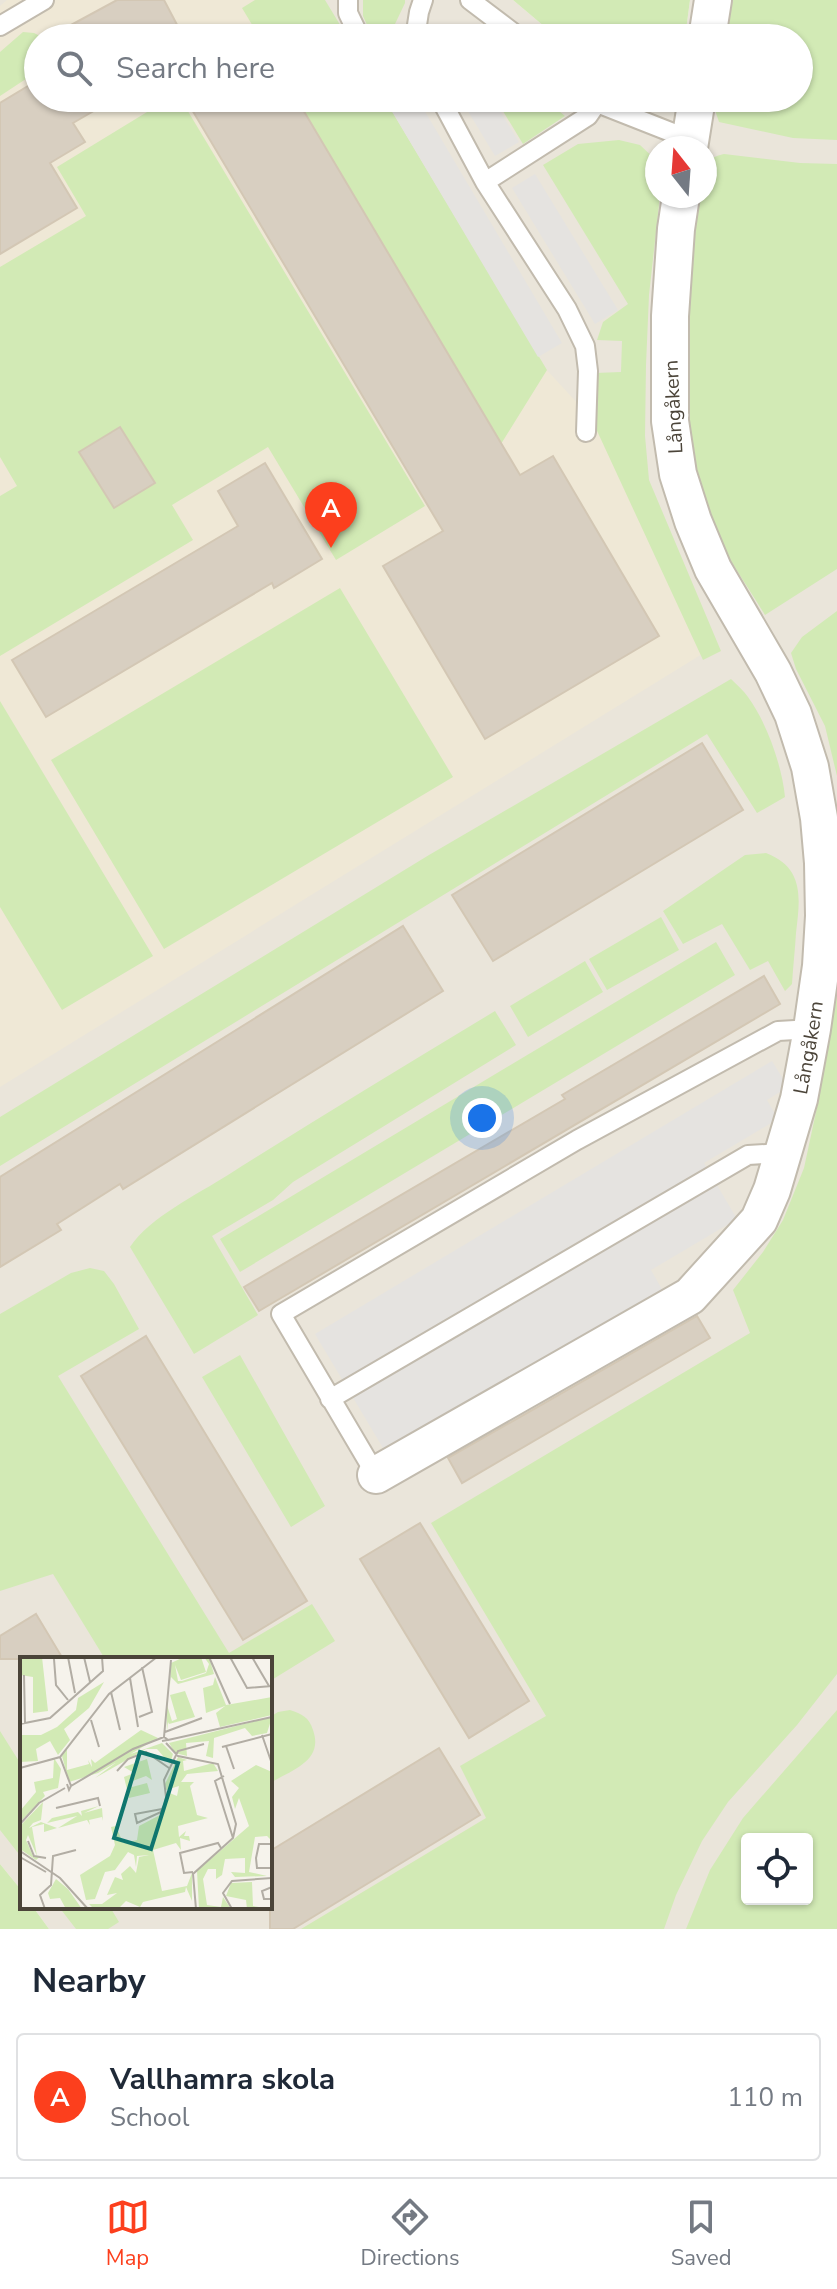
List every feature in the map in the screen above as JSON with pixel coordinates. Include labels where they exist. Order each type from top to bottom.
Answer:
[{"type":"street","points":[[709,24],[713,0]]},
{"type":"street","points":[[691,136],[695,112]]},
{"type":"street","name":"Långåkern","points":[[376,1475],[690,1296],[759,1220],[772,1190],[799,1099],[821,966],[824,916],[822,848],[810,767],[793,714],[773,672],[713,569],[678,474],[670,421],[670,316],[679,208]]},
{"type":"lane","points":[[0,26],[44,0]]},
{"type":"lane","points":[[348,0],[348,13],[353,24]]},
{"type":"lane","points":[[417,24],[423,0]]},
{"type":"lane","points":[[470,0],[502,24]]},
{"type":"lane","points":[[448,112],[485,182],[567,309],[585,346],[588,371],[586,432]]},
{"type":"lane","points":[[485,182],[590,112]]},
{"type":"lane","points":[[621,112],[673,136]]},
{"type":"lane","points":[[376,1475],[281,1314],[577,1140],[778,1031],[812,1029]]},
{"type":"lane","points":[[330,1399],[748,1155],[784,1153]]},
{"type":"shaded area","points":[[0,0],[513,0],[541,24],[24,24],[24,112],[813,112],[813,24],[687,24],[690,0],[837,0],[837,1929],[49,1929],[34,1909],[272,1909],[272,1657],[20,1657],[20,1889],[0,1864]]},
{"type":"shaded area","points":[[7,0],[308,0],[324,24],[24,24],[24,112],[380,112],[544,367],[616,445],[707,651],[0,1087],[0,6]]},
{"type":"shaded area","points":[[392,112],[425,112],[562,343],[538,357]]},
{"type":"shaded area","points":[[468,112],[501,112],[519,142],[495,156]]},
{"type":"shaded area","points":[[535,174],[618,310],[595,324],[512,188]]},
{"type":"shaded area","points":[[772,1061],[788,1087],[767,1100],[778,1119],[704,1163],[737,1219],[651,1270],[664,1293],[389,1458],[315,1334]]},
{"type":"green space","points":[[255,0],[325,0],[340,24],[252,24],[242,8]]},
{"type":"green space","points":[[363,0],[405,0],[395,24],[367,24]]},
{"type":"green space","points":[[513,0],[690,0],[687,24],[541,24]]},
{"type":"green space","points":[[733,0],[837,0],[837,140],[793,138],[719,122],[716,112],[813,112],[813,24],[728,24]]},
{"type":"green space","points":[[24,32],[24,80],[0,96],[0,52]]},
{"type":"green space","points":[[147,112],[188,112],[425,506],[336,560],[268,447],[172,505],[193,540],[0,656],[0,496],[17,486],[0,457],[0,267],[86,216],[57,167]]},
{"type":"green space","points":[[304,112],[392,112],[547,370],[501,444]]},
{"type":"green space","points":[[504,112],[560,112],[565,116],[523,144]]},
{"type":"green space","points":[[619,140],[640,145],[645,150],[645,208],[659,208],[649,295],[646,365],[645,436],[649,480],[721,651],[703,660],[592,420],[595,373],[621,372],[622,341],[597,340],[603,322],[628,304],[543,165],[578,144]]},
{"type":"green space","points":[[717,156],[837,164],[837,569],[765,615],[710,521],[688,430],[685,352],[695,235],[698,208],[717,208]]},
{"type":"green space","points":[[340,588],[453,777],[164,949],[51,760]]},
{"type":"green space","points":[[837,611],[837,776],[825,726],[791,653],[802,637]]},
{"type":"green space","points":[[731,679],[755,707],[767,732],[781,772],[785,797],[757,813],[707,734],[0,1166],[0,1117],[429,855]]},
{"type":"green space","points":[[0,701],[153,956],[62,1010],[0,907]]},
{"type":"green space","points":[[766,853],[788,867],[794,876],[799,897],[792,984],[785,991],[768,961],[750,970],[722,924],[683,944],[663,911],[745,855]]},
{"type":"green space","points":[[661,917],[679,950],[607,990],[589,959]]},
{"type":"green space","points":[[716,942],[735,975],[240,1272],[220,1239]]},
{"type":"green space","points":[[585,961],[603,992],[528,1037],[510,1006]]},
{"type":"green space","points":[[837,975],[837,1674],[797,1725],[728,1802],[702,1841],[676,1895],[664,1929],[301,1929],[486,1818],[460,1766],[546,1716],[431,1523],[750,1333],[733,1290],[783,1220],[804,1168],[819,1098]]},
{"type":"green space","points":[[495,1011],[516,1045],[293,1182],[273,1200],[212,1236],[258,1315],[194,1354],[130,1247],[139,1236],[175,1207]]},
{"type":"green space","points":[[90,1268],[104,1271],[139,1329],[58,1376],[229,1653],[312,1604],[335,1641],[272,1680],[272,1657],[104,1657],[53,1574],[0,1591],[0,1314],[71,1273]]},
{"type":"green space","points":[[240,1355],[325,1506],[291,1527],[202,1377]]},
{"type":"green space","points":[[290,1710],[307,1719],[315,1741],[314,1750],[304,1763],[272,1782],[272,1716]]},
{"type":"green space","points":[[837,1710],[837,1929],[686,1929],[710,1870],[743,1818]]},
{"type":"green space","points":[[0,1731],[20,1763],[20,1855],[0,1830]]},
{"type":"green space","points":[[0,1864],[20,1889],[20,1909],[34,1909],[49,1929],[0,1929]]},
{"type":"green space","points":[[61,1909],[111,1909],[119,1922],[108,1929],[76,1929]]},
{"type":"building","points":[[117,0],[164,0],[177,24],[73,24]]},
{"type":"building","points":[[24,88],[24,112],[92,112],[73,123],[85,142],[50,163],[77,208],[0,254],[0,103]]},
{"type":"building","points":[[193,112],[304,112],[520,475],[553,456],[659,636],[485,739],[383,566],[443,531]]},
{"type":"building","points":[[120,427],[155,483],[114,508],[79,452]]},
{"type":"building","points":[[265,463],[322,559],[274,588],[272,583],[46,717],[12,660],[238,526],[218,491]]},
{"type":"building","points":[[702,743],[743,810],[493,961],[452,895]]},
{"type":"building","points":[[403,926],[443,991],[123,1189],[120,1184],[57,1224],[61,1230],[0,1267],[0,1177]]},
{"type":"building","points":[[764,976],[780,1004],[259,1311],[244,1287],[565,1099],[562,1095]]},
{"type":"building","points":[[697,1316],[710,1338],[462,1483],[448,1458]]},
{"type":"building","points":[[146,1336],[307,1601],[243,1640],[81,1376]]},
{"type":"building","points":[[420,1523],[529,1701],[469,1738],[360,1559]]},
{"type":"building","points":[[36,1614],[62,1657],[0,1659],[0,1636]]},
{"type":"building","points":[[439,1748],[480,1815],[293,1929],[270,1929],[272,1850]]},
{"type":"place","name":"Vallhamra skola","points":[[331,548]]}]
